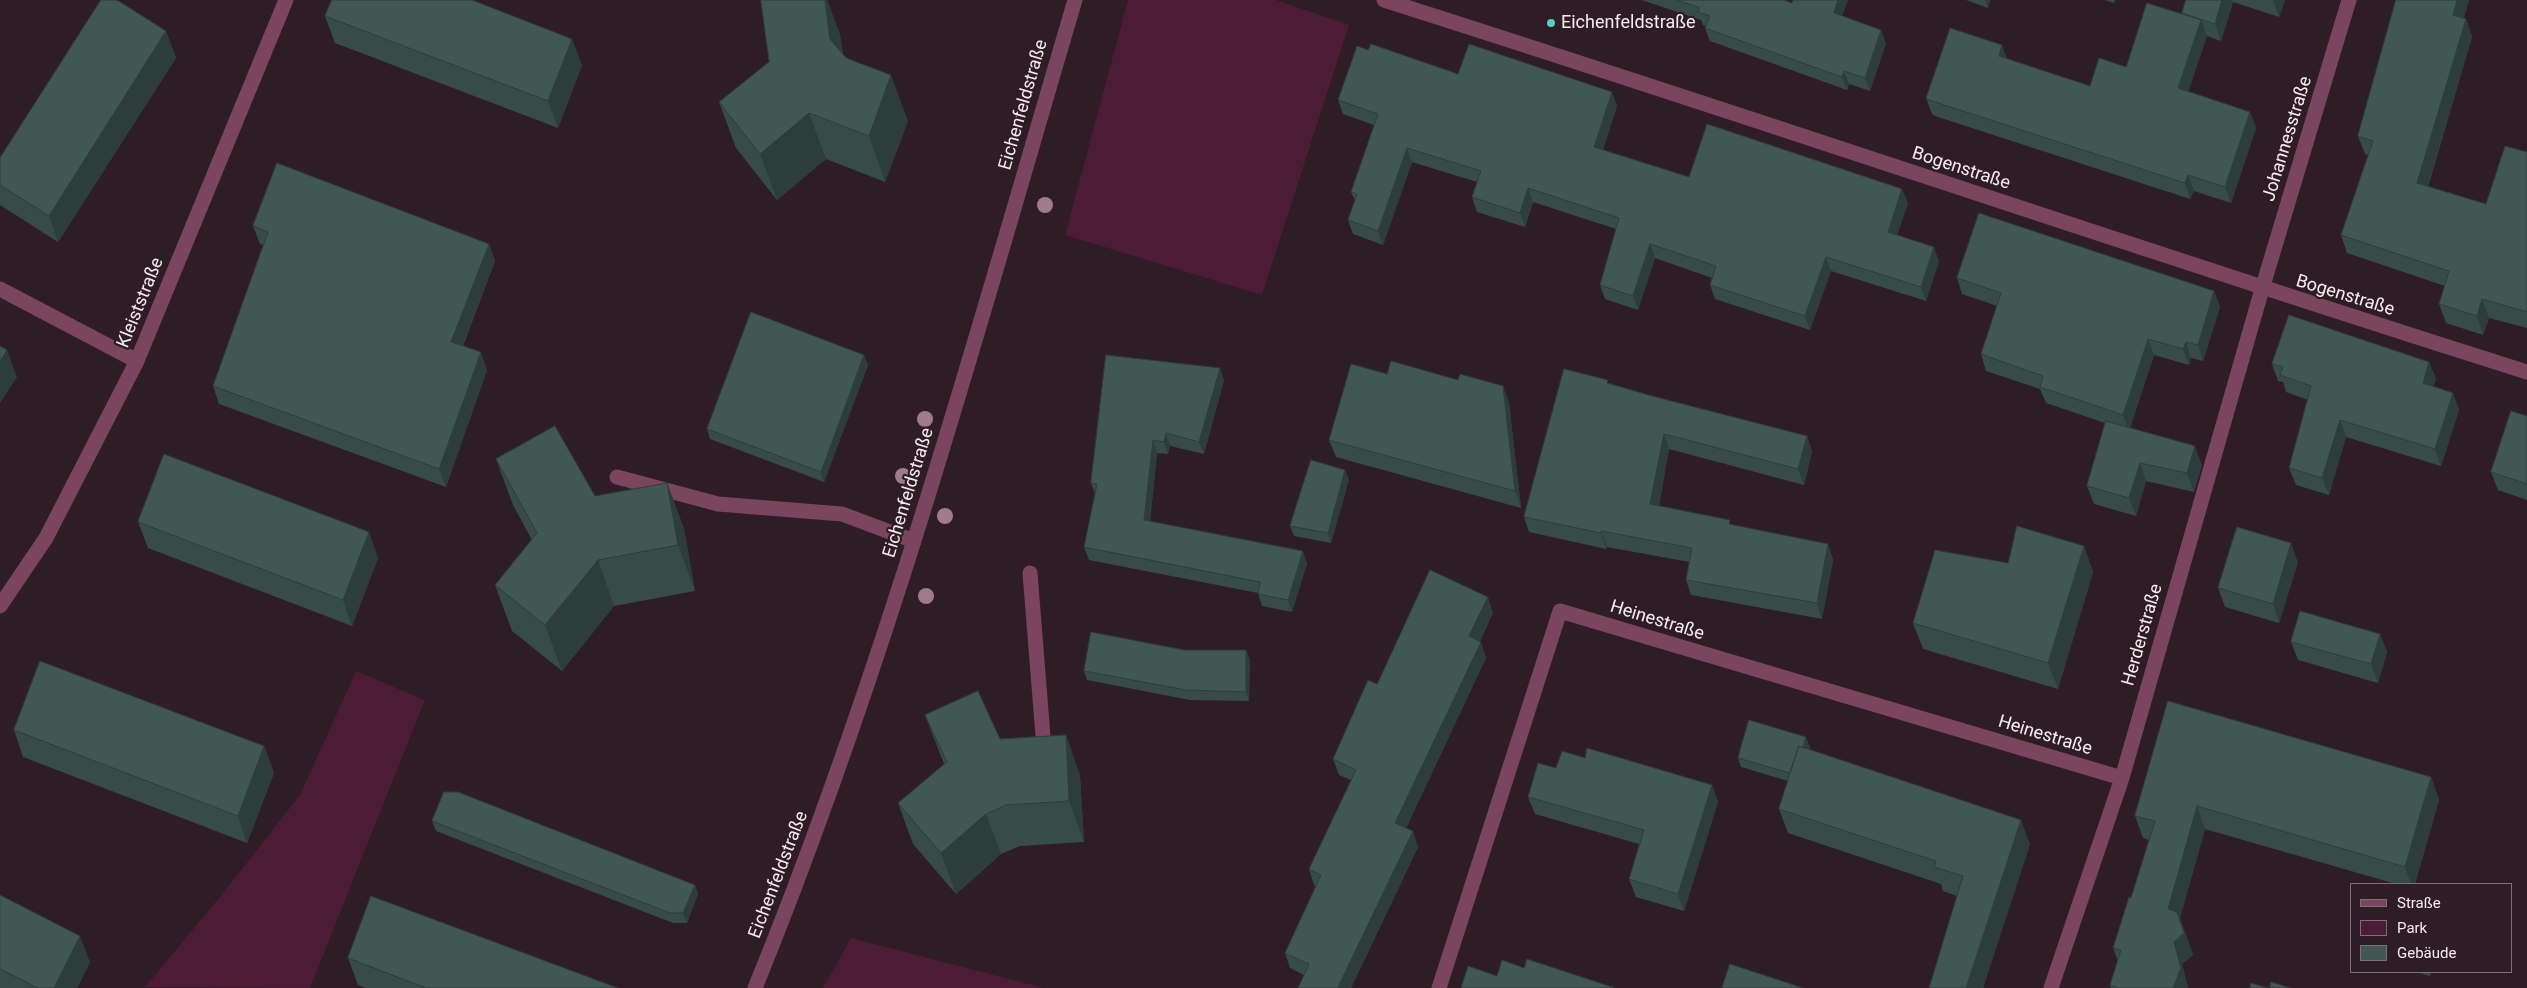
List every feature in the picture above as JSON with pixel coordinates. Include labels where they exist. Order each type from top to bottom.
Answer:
[{"type":"street","name":"Kleiststraße","points":[[0,606],[46,538],[137,361],[286,0]]},
{"type":"street","name":"Eichenfeldstraße","points":[[755,988],[788,907],[849,740],[914,541],[1075,0]]},
{"type":"street","name":"Bogenstraße","points":[[1384,0],[1550,53],[2262,289],[2527,372]]},
{"type":"street","name":"Johannesstraße","points":[[2262,289],[2349,0]]},
{"type":"street","points":[[0,289],[137,361]]},
{"type":"street","name":"Herderstraße","points":[[2051,988],[2122,778],[2262,289]]},
{"type":"street","points":[[617,477],[718,504],[842,514],[914,541]]},
{"type":"street","points":[[1030,574],[1043,736]]},
{"type":"street","name":"Heinestraße","points":[[1439,988],[1560,612],[2122,778]]},
{"type":"green space","points":[[1128,0],[1276,0],[1349,25],[1262,295],[1065,235]]},
{"type":"green space","points":[[356,671],[425,700],[310,988],[145,987],[219,898],[300,795]]},
{"type":"green space","points":[[851,938],[1044,988],[823,988]]},
{"type":"building","points":[[101,0],[117,0],[166,31],[49,216],[0,185],[0,158]]},
{"type":"building","points":[[332,0],[472,0],[572,39],[548,101],[325,16]]},
{"type":"building","points":[[761,0],[825,0],[830,39],[846,58],[891,75],[869,136],[809,113],[760,154],[719,102],[769,62]]},
{"type":"building","points":[[1677,0],[1784,0],[1792,3],[1793,0],[1838,0],[1834,13],[1881,30],[1865,78],[1844,71],[1842,77],[1705,28],[1710,16],[1698,12],[1699,8]]},
{"type":"building","points":[[2186,0],[2222,0],[2215,24],[2182,13]]},
{"type":"building","points":[[2396,0],[2457,0],[2453,15],[2466,19],[2417,183],[2486,204],[2505,146],[2527,152],[2527,312],[2482,299],[2477,316],[2439,304],[2449,271],[2341,235],[2373,141],[2358,136]]},
{"type":"building","points":[[2147,3],[2201,20],[2178,88],[2250,112],[2225,187],[2188,175],[2185,183],[1926,98],[1950,28],[2002,45],[1999,56],[2090,86],[2099,58],[2126,67]]},
{"type":"building","points":[[1371,44],[1458,74],[1469,44],[1612,92],[1594,147],[1689,177],[1707,124],[1902,189],[1888,232],[1934,247],[1921,287],[1826,257],[1805,316],[1710,285],[1716,266],[1650,244],[1633,296],[1600,285],[1619,218],[1528,188],[1520,213],[1472,197],[1481,171],[1407,148],[1378,231],[1348,220],[1357,194],[1351,192],[1378,114],[1338,100],[1357,46],[1368,50]]},
{"type":"building","points":[[277,163],[489,244],[451,342],[481,352],[439,469],[213,386],[268,232],[253,226]]},
{"type":"building","points":[[1979,213],[2214,291],[2198,345],[2186,342],[2183,349],[2148,339],[2123,415],[2040,387],[2043,376],[1981,354],[2001,293],[1957,278]]},
{"type":"building","points":[[751,312],[864,355],[821,472],[707,429]]},
{"type":"building","points":[[2289,315],[2429,362],[2423,383],[2453,393],[2435,449],[2340,420],[2322,478],[2289,468],[2311,386],[2280,375],[2283,367],[2272,364]]},
{"type":"building","points":[[0,346],[7,350],[0,362]]},
{"type":"building","points":[[1106,355],[1220,368],[1199,442],[1166,433],[1164,442],[1153,440],[1144,520],[1303,551],[1288,600],[1258,594],[1260,582],[1084,547],[1097,484],[1091,483]]},
{"type":"building","points":[[1391,361],[1458,380],[1460,374],[1503,386],[1515,491],[1329,440],[1351,364],[1387,374]]},
{"type":"building","points":[[1564,369],[1608,380],[1607,383],[1652,396],[1807,436],[1798,469],[1664,434],[1650,504],[1730,520],[1729,524],[1828,544],[1817,603],[1686,580],[1692,548],[1601,531],[1601,533],[1524,517]]},
{"type":"building","points":[[2511,411],[2527,416],[2527,484],[2491,472]]},
{"type":"building","points":[[2106,421],[2195,446],[2187,473],[2140,463],[2129,498],[2087,486]]},
{"type":"building","points":[[555,426],[595,496],[667,483],[678,545],[598,560],[545,625],[495,585],[537,533],[496,459]]},
{"type":"building","points":[[164,454],[369,532],[343,600],[138,522]]},
{"type":"building","points":[[1311,460],[1345,470],[1328,533],[1290,526]]},
{"type":"building","points":[[2017,526],[2084,546],[2048,663],[1913,623],[1935,550],[2008,563]]},
{"type":"building","points":[[2237,527],[2291,543],[2273,604],[2218,588]]},
{"type":"building","points":[[1430,570],[1488,597],[1469,636],[1481,642],[1395,823],[1413,831],[1339,988],[1298,988],[1309,964],[1285,953],[1321,875],[1309,869],[1356,770],[1333,759],[1368,680],[1377,684]]},
{"type":"building","points":[[2300,611],[2380,634],[2371,664],[2291,642]]},
{"type":"building","points":[[1091,632],[1184,650],[1246,650],[1246,692],[1186,690],[1084,671]]},
{"type":"building","points":[[40,661],[264,746],[238,816],[14,730]]},
{"type":"building","points":[[978,691],[1000,739],[1066,735],[1069,801],[1006,805],[986,814],[941,853],[898,803],[947,762],[925,715]]},
{"type":"building","points":[[2168,701],[2431,777],[2405,867],[2197,806],[2168,909],[2177,912],[2184,933],[2174,942],[2181,968],[2173,988],[2118,988],[2110,985],[2121,950],[2113,948],[2155,821],[2135,816]]},
{"type":"building","points":[[1749,720],[1806,737],[1803,748],[1799,746],[1790,773],[1738,758]]},
{"type":"building","points":[[1799,746],[2021,820],[1966,988],[1929,988],[1963,876],[1934,867],[1936,861],[1779,809]]},
{"type":"building","points":[[1587,748],[1712,785],[1678,894],[1629,879],[1644,830],[1528,797],[1538,763],[1556,768],[1562,751],[1585,758]]},
{"type":"building","points":[[444,792],[458,792],[695,885],[683,913],[670,913],[432,821]]},
{"type":"building","points":[[0,895],[80,936],[54,988],[38,988],[0,969]]},
{"type":"building","points":[[371,896],[618,988],[426,988],[348,958]]},
{"type":"building","points":[[1527,959],[1615,988],[1461,988],[1468,966],[1497,976],[1502,960],[1524,968]]},
{"type":"building","points":[[1730,964],[1803,988],[1722,988]]},
{"type":"building","points":[[2271,982],[2291,988],[2270,988]]},
{"type":"building","points":[[2251,983],[2268,988],[2250,988]]},
{"type":"place","name":"Eichenfeldstraße","points":[[1551,23]]}]
